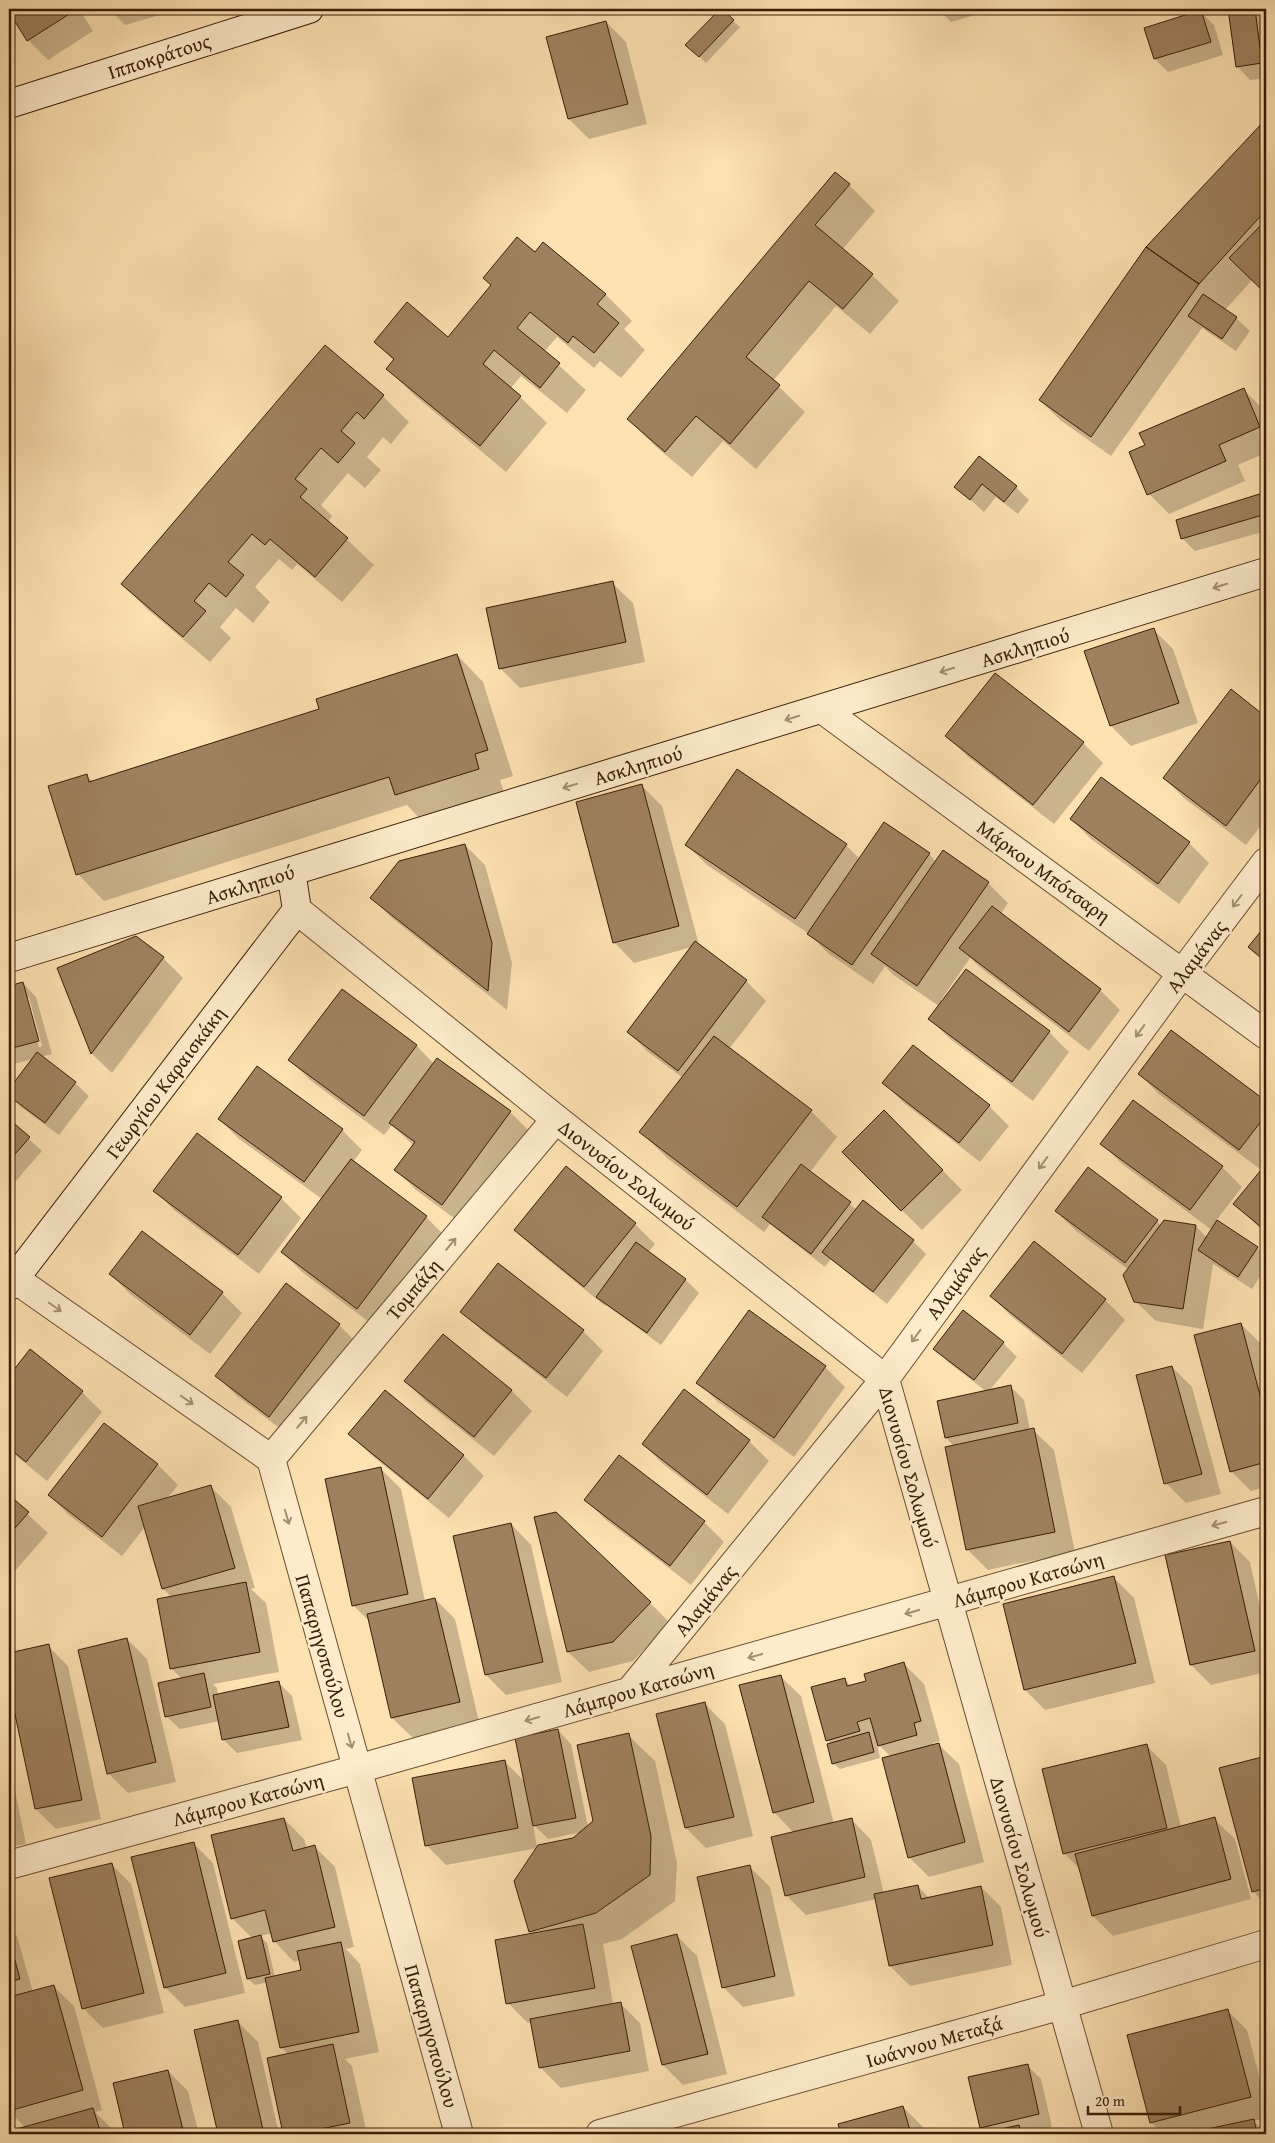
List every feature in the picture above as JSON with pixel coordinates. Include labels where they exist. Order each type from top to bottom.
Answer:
[{"type":"street","name":"Ιπποκράτους","points":[[9,104],[309,9]]},
{"type":"street","name":"Ασκληπιού","points":[[9,958],[1266,572]]},
{"type":"street","name":"Μάρκου Μπότσαρη","points":[[822,709],[1183,972],[1266,1035]]},
{"type":"street","name":"Αλαμάνας","points":[[630,1691],[885,1379],[1183,972],[1266,862]]},
{"type":"street","points":[[291,871],[297,910]]},
{"type":"street","name":"Διονυσίου Σολωμού","points":[[297,910],[556,1119],[885,1379],[1099,2134]]},
{"type":"street","name":"Γεωργίου Καραισκάκη","points":[[12,1282],[297,910]]},
{"type":"street","name":"Τομπάζη","points":[[271,1459],[556,1119]]},
{"type":"street","points":[[12,1282],[271,1459]]},
{"type":"street","name":"Παπαρηγοπούλου","points":[[271,1459],[459,2134]]},
{"type":"street","name":"Λάμπρου Κατσώνη","points":[[9,1864],[357,1769],[1266,1511]]},
{"type":"street","name":"Ιωάννου Μεταξά","points":[[600,2134],[1062,2005],[1266,1944]]},
{"type":"building","points":[[9,9],[73,9],[74,11],[27,41]]},
{"type":"building","points":[[720,9],[734,20],[699,57],[685,45]]},
{"type":"building","points":[[1228,9],[1255,9],[1262,63],[1236,67]]},
{"type":"building","points":[[1201,10],[1211,42],[1154,59],[1144,28]]},
{"type":"building","points":[[606,21],[628,104],[568,119],[546,37]]},
{"type":"building","points":[[1266,119],[1266,210],[1199,284],[1146,247]]},
{"type":"building","points":[[835,172],[850,184],[815,225],[873,274],[843,309],[809,281],[746,357],[780,385],[730,444],[696,416],[665,452],[627,419]]},
{"type":"building","points":[[1266,220],[1266,294],[1229,258]]},
{"type":"building","points":[[517,237],[535,252],[543,242],[606,294],[597,304],[619,323],[594,353],[573,336],[568,343],[530,312],[517,328],[560,363],[540,388],[494,350],[483,364],[521,396],[480,446],[386,369],[394,359],[374,342],[407,302],[448,337],[491,285],[483,278]]},
{"type":"building","points":[[1146,247],[1199,284],[1091,437],[1039,400]]},
{"type":"building","points":[[1203,294],[1237,317],[1222,339],[1188,316]]},
{"type":"building","points":[[325,345],[384,395],[364,419],[357,412],[341,431],[355,443],[338,463],[321,448],[295,479],[307,489],[300,497],[348,538],[315,577],[270,539],[265,545],[252,534],[228,562],[244,575],[226,597],[209,583],[194,601],[206,611],[183,637],[121,584]]},
{"type":"building","points":[[1244,388],[1260,427],[1219,445],[1226,461],[1147,495],[1129,452],[1145,445],[1139,433]]},
{"type":"building","points":[[979,456],[1017,486],[1004,502],[982,484],[970,500],[954,487]]},
{"type":"building","points":[[1266,492],[1266,514],[1181,539],[1176,520]]},
{"type":"building","points":[[613,581],[626,642],[499,669],[486,608]]},
{"type":"building","points":[[1154,628],[1179,703],[1110,726],[1084,651]]},
{"type":"building","points":[[457,654],[488,750],[475,754],[479,769],[395,795],[389,777],[76,875],[48,786],[87,774],[89,782],[319,709],[316,699]]},
{"type":"building","points":[[995,673],[1084,742],[1033,805],[945,736]]},
{"type":"building","points":[[1231,689],[1266,717],[1266,772],[1226,826],[1163,778]]},
{"type":"building","points":[[737,769],[847,844],[795,919],[685,845]]},
{"type":"building","points":[[1101,777],[1190,842],[1158,884],[1070,819]]},
{"type":"building","points":[[642,784],[679,926],[613,943],[576,802]]},
{"type":"building","points":[[884,822],[930,853],[852,965],[807,934]]},
{"type":"building","points":[[465,844],[492,943],[488,991],[370,898],[399,861]]},
{"type":"building","points":[[943,850],[989,882],[917,986],[871,954]]},
{"type":"building","points":[[992,906],[1101,989],[1069,1032],[959,948]]},
{"type":"building","points":[[1266,925],[1266,962],[1248,947]]},
{"type":"building","points":[[136,936],[164,957],[91,1054],[57,968]]},
{"type":"building","points":[[695,941],[747,980],[678,1071],[627,1032]]},
{"type":"building","points":[[966,969],[1050,1031],[1012,1082],[928,1019]]},
{"type":"building","points":[[23,982],[39,1041],[9,1049],[9,986]]},
{"type":"building","points":[[342,989],[417,1045],[364,1116],[288,1060]]},
{"type":"building","points":[[1171,1030],[1266,1101],[1266,1115],[1239,1150],[1138,1074]]},
{"type":"building","points":[[714,1036],[812,1110],[737,1207],[639,1132]]},
{"type":"building","points":[[913,1045],[990,1105],[959,1143],[882,1083]]},
{"type":"building","points":[[37,1052],[76,1082],[45,1123],[9,1096],[9,1089]]},
{"type":"building","points":[[437,1058],[511,1111],[442,1205],[394,1170],[415,1142],[389,1123]]},
{"type":"building","points":[[257,1066],[343,1129],[304,1182],[218,1119]]},
{"type":"building","points":[[1133,1100],[1223,1166],[1190,1210],[1100,1144]]},
{"type":"building","points":[[884,1110],[943,1170],[901,1211],[842,1152]]},
{"type":"building","points":[[9,1119],[30,1137],[9,1161]]},
{"type":"building","points":[[197,1133],[282,1197],[238,1255],[153,1191]]},
{"type":"building","points":[[351,1159],[427,1216],[357,1309],[281,1252]]},
{"type":"building","points":[[801,1164],[851,1202],[811,1254],[762,1217]]},
{"type":"building","points":[[1266,1164],[1266,1231],[1233,1204]]},
{"type":"building","points":[[566,1166],[636,1223],[584,1287],[514,1230]]},
{"type":"building","points":[[1088,1167],[1158,1220],[1125,1263],[1055,1211]]},
{"type":"building","points":[[863,1200],[914,1240],[873,1292],[822,1252]]},
{"type":"building","points":[[1164,1220],[1196,1225],[1183,1309],[1134,1302],[1123,1275]]},
{"type":"building","points":[[1217,1220],[1258,1247],[1238,1277],[1198,1250]]},
{"type":"building","points":[[142,1231],[223,1292],[190,1335],[109,1274]]},
{"type":"building","points":[[1034,1241],[1106,1299],[1062,1354],[990,1296]]},
{"type":"building","points":[[636,1242],[686,1279],[647,1333],[596,1297]]},
{"type":"building","points":[[498,1263],[584,1330],[546,1378],[460,1312]]},
{"type":"building","points":[[286,1283],[340,1324],[269,1417],[215,1376]]},
{"type":"building","points":[[749,1310],[826,1366],[774,1438],[696,1383]]},
{"type":"building","points":[[963,1310],[1004,1342],[974,1380],[933,1349]]},
{"type":"building","points":[[1241,1323],[1266,1418],[1266,1462],[1230,1472],[1194,1335]]},
{"type":"building","points":[[443,1334],[512,1390],[474,1437],[404,1381]]},
{"type":"building","points":[[30,1349],[83,1391],[26,1462],[9,1448],[9,1376]]},
{"type":"building","points":[[1172,1366],[1202,1474],[1164,1484],[1136,1375]]},
{"type":"building","points":[[1011,1385],[1018,1423],[945,1438],[937,1401]]},
{"type":"building","points":[[684,1389],[750,1440],[707,1495],[642,1444]]},
{"type":"building","points":[[385,1390],[464,1455],[428,1499],[348,1434]]},
{"type":"building","points":[[104,1423],[158,1464],[102,1537],[48,1495]]},
{"type":"building","points":[[1034,1428],[1055,1532],[966,1550],[945,1447]]},
{"type":"building","points":[[619,1455],[705,1521],[670,1566],[584,1500]]},
{"type":"building","points":[[381,1467],[408,1594],[352,1606],[325,1479]]},
{"type":"building","points":[[211,1485],[235,1568],[162,1589],[138,1506]]},
{"type":"building","points":[[9,1495],[29,1512],[9,1535]]},
{"type":"building","points":[[556,1512],[651,1602],[613,1642],[567,1652],[534,1517]]},
{"type":"building","points":[[511,1523],[543,1662],[485,1675],[453,1536]]},
{"type":"building","points":[[1230,1541],[1255,1651],[1190,1665],[1165,1555]]},
{"type":"building","points":[[1114,1576],[1136,1663],[1024,1690],[1003,1604]]},
{"type":"building","points":[[246,1582],[260,1652],[170,1669],[157,1599]]},
{"type":"building","points":[[435,1598],[460,1702],[391,1718],[367,1614]]},
{"type":"building","points":[[127,1638],[156,1762],[107,1774],[78,1650]]},
{"type":"building","points":[[49,1644],[82,1800],[35,1809],[9,1686],[9,1653]]},
{"type":"building","points":[[904,1662],[921,1721],[914,1723],[917,1735],[878,1746],[870,1718],[857,1722],[860,1731],[826,1741],[811,1687],[845,1678],[847,1686],[866,1681],[864,1674]]},
{"type":"building","points":[[204,1673],[211,1707],[165,1717],[158,1683]]},
{"type":"building","points":[[781,1675],[814,1802],[773,1813],[739,1685]]},
{"type":"building","points":[[279,1681],[289,1727],[222,1740],[213,1695]]},
{"type":"building","points":[[705,1702],[734,1817],[685,1828],[656,1714]]},
{"type":"building","points":[[558,1729],[576,1818],[533,1826],[515,1738]]},
{"type":"building","points":[[869,1732],[874,1752],[832,1764],[827,1744]]},
{"type":"building","points":[[629,1733],[651,1836],[650,1875],[596,1913],[529,1932],[514,1881],[538,1845],[573,1838],[593,1821],[577,1745]]},
{"type":"building","points":[[939,1743],[965,1842],[908,1858],[882,1758]]},
{"type":"building","points":[[1147,1744],[1167,1828],[1063,1854],[1042,1769]]},
{"type":"building","points":[[1266,1756],[1266,1888],[1252,1892],[1219,1768]]},
{"type":"building","points":[[505,1760],[518,1828],[425,1846],[412,1778]]},
{"type":"building","points":[[1215,1817],[1231,1879],[1092,1916],[1075,1854]]},
{"type":"building","points":[[284,1818],[293,1851],[315,1845],[335,1927],[273,1942],[265,1910],[231,1919],[211,1835]]},
{"type":"building","points":[[852,1818],[865,1877],[785,1896],[771,1837]]},
{"type":"building","points":[[194,1842],[226,1973],[164,1988],[131,1857]]},
{"type":"building","points":[[112,1863],[144,1993],[82,2009],[49,1878]]},
{"type":"building","points":[[750,1865],[775,1976],[722,1988],[697,1877]]},
{"type":"building","points":[[918,1885],[921,1899],[981,1886],[993,1945],[889,1966],[874,1894]]},
{"type":"building","points":[[583,1924],[595,1988],[506,2004],[495,1940]]},
{"type":"building","points":[[677,1934],[708,2054],[662,2065],[631,1946]]},
{"type":"building","points":[[261,1935],[270,1974],[247,1979],[238,1941]]},
{"type":"building","points":[[9,1938],[20,1979],[9,1982]]},
{"type":"building","points":[[341,1942],[359,2032],[280,2048],[265,1978],[301,1970],[297,1951]]},
{"type":"building","points":[[54,1985],[83,2090],[9,2111],[9,1997]]},
{"type":"building","points":[[1266,1994],[1266,2011],[1262,1995]]},
{"type":"building","points":[[621,2002],[630,2051],[539,2068],[530,2019]]},
{"type":"building","points":[[1228,2009],[1251,2097],[1150,2123],[1127,2035]]},
{"type":"building","points":[[238,2020],[264,2134],[218,2134],[194,2030]]},
{"type":"building","points":[[333,2044],[350,2123],[296,2134],[283,2134],[267,2058]]},
{"type":"building","points":[[1028,2064],[1039,2114],[980,2128],[968,2077]]},
{"type":"building","points":[[168,2070],[184,2134],[125,2134],[113,2083]]},
{"type":"building","points":[[903,2106],[911,2134],[841,2134],[838,2124]]},
{"type":"building","points":[[93,2108],[101,2134],[9,2134],[9,2131]]},
{"type":"building","points":[[1254,2119],[1257,2134],[1184,2134]]},
{"type":"building","points":[[1019,2125],[1022,2134],[979,2134]]}]
